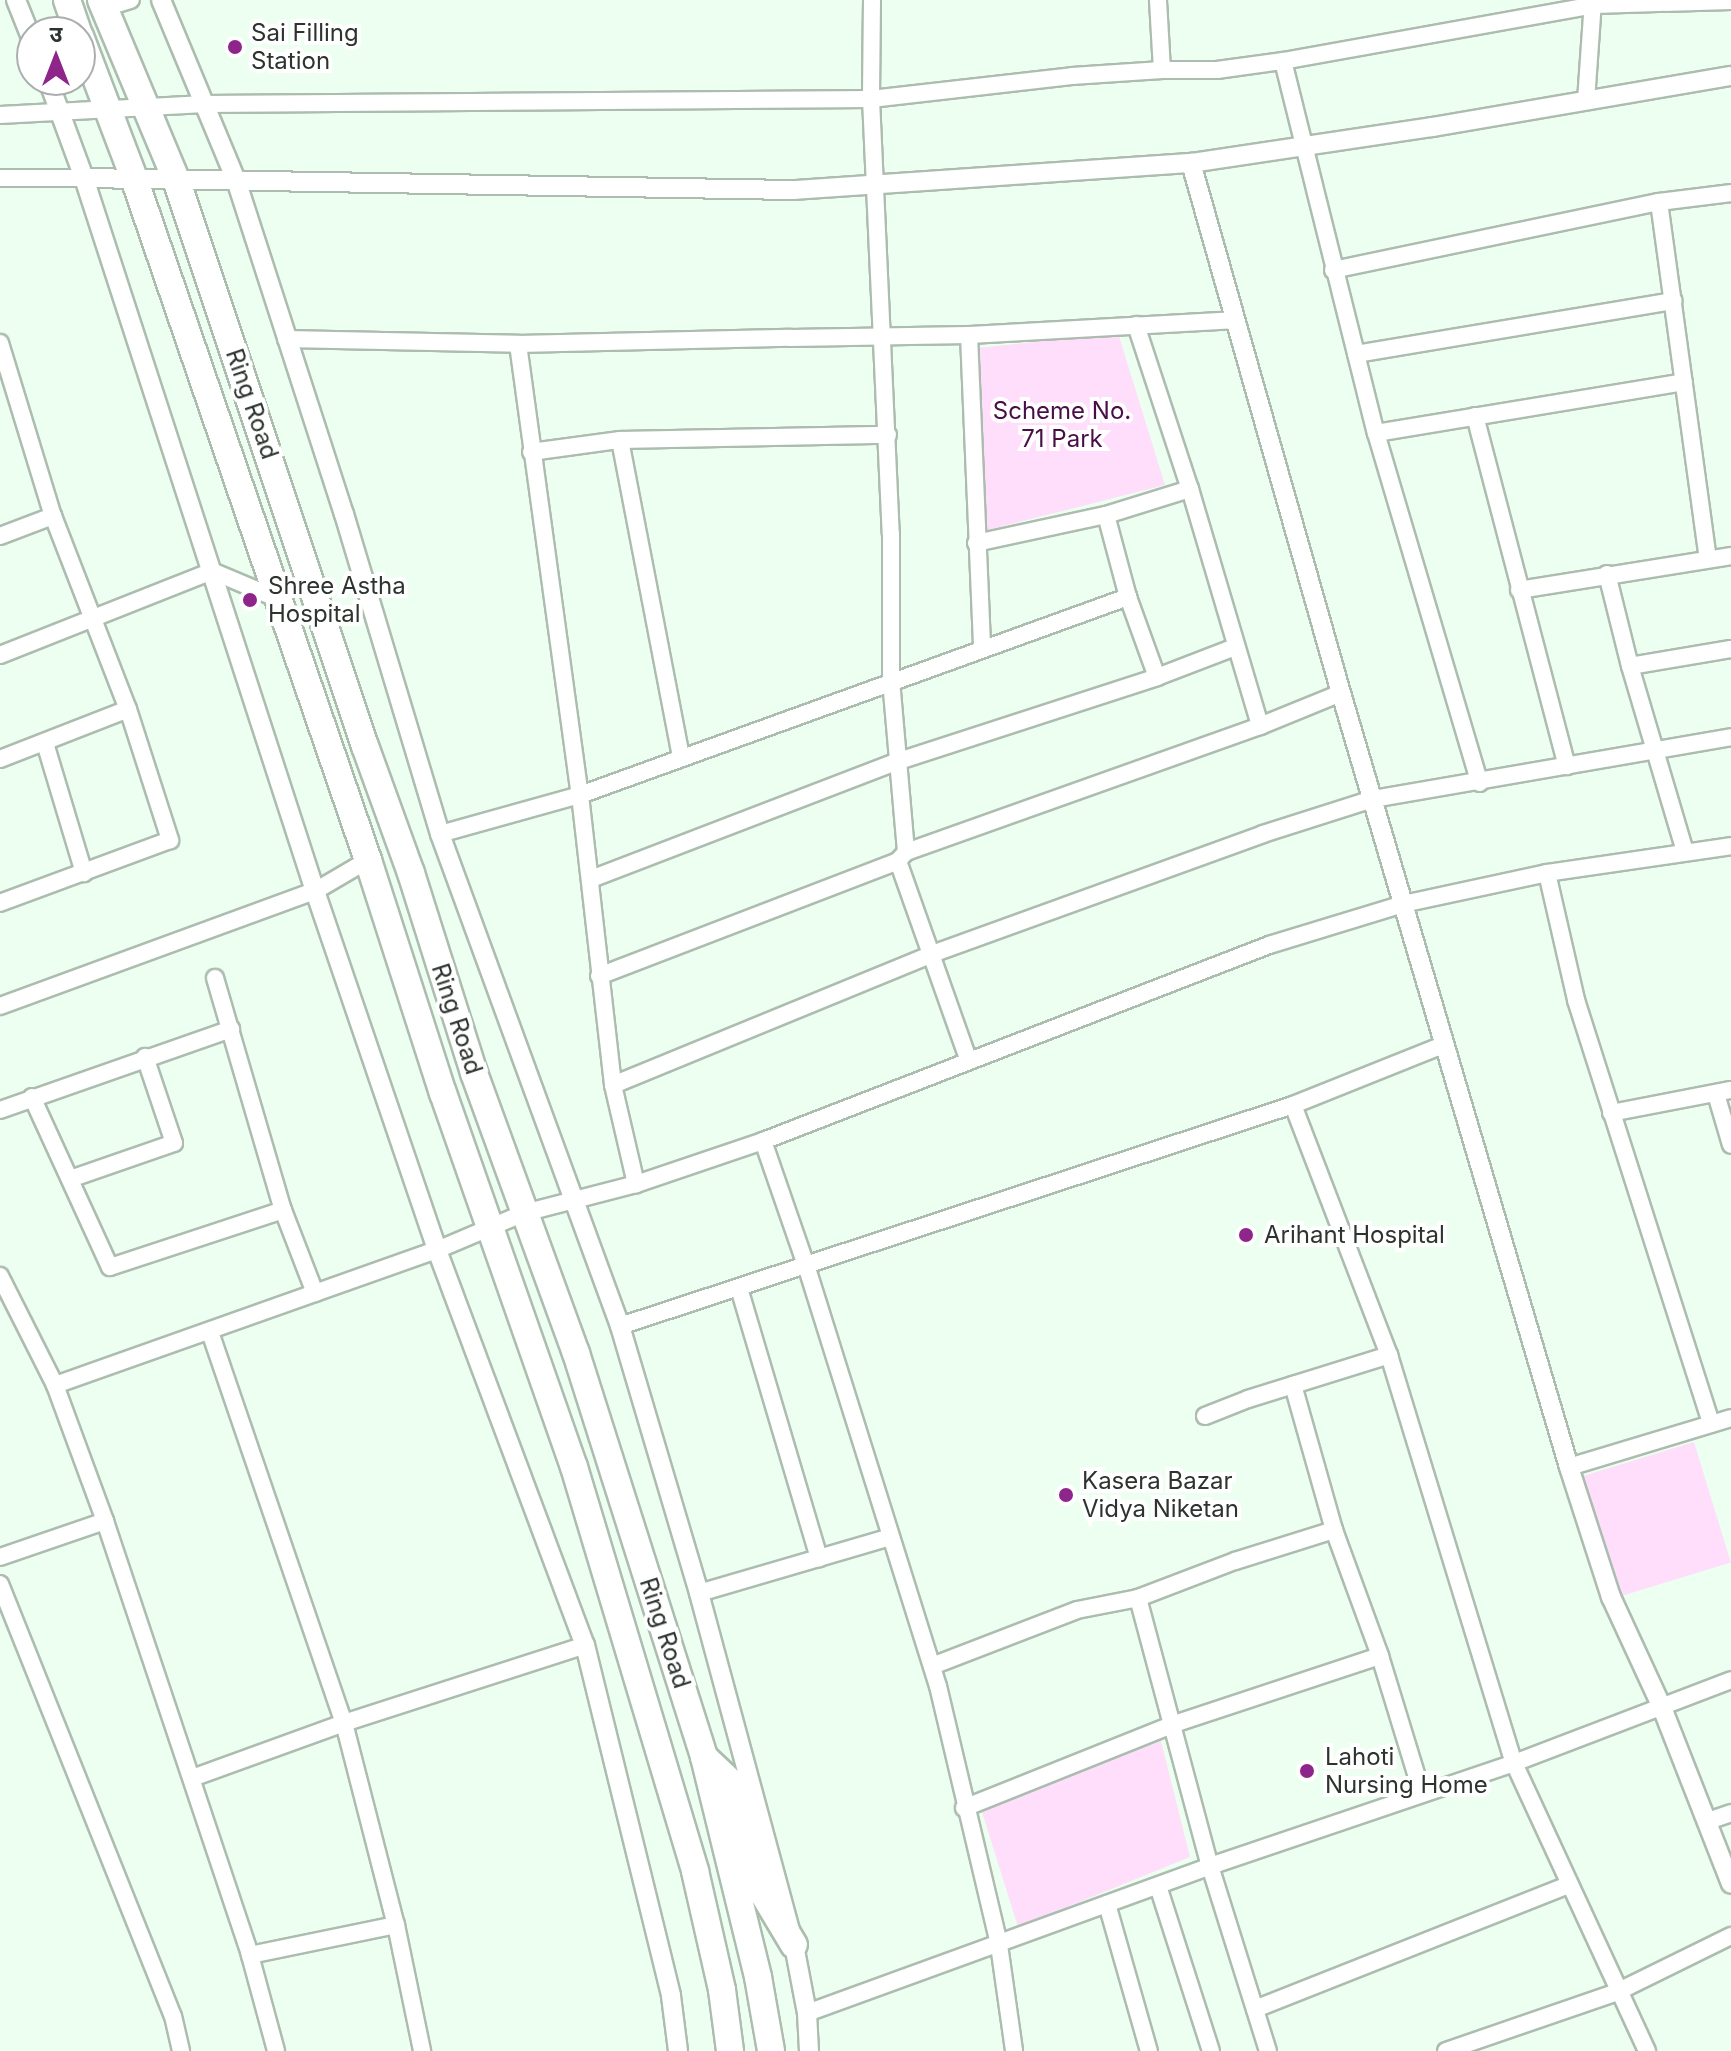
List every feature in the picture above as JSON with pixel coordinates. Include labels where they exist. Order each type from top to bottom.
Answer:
[{"type":"highway","name":"Ring Road","points":[[103,4],[177,182],[524,1213],[576,1353],[704,1757],[758,1977],[771,2051]]},
{"type":"highway","name":"Ring Road","points":[[96,80],[135,181],[368,860],[489,1226],[574,1467],[695,1871],[722,1990],[730,2051]]},
{"type":"highway","points":[[704,1757],[738,1789],[764,1895],[794,1945]]},
{"type":"street","points":[[103,4],[131,0]]},
{"type":"street","points":[[161,0],[237,183],[440,834],[620,1326],[699,1593],[794,1945],[807,2013],[809,2051]]},
{"type":"street","points":[[872,0],[871,99],[888,435],[891,680],[902,857],[969,1061]]},
{"type":"street","points":[[1158,0],[1162,70]]},
{"type":"street","points":[[0,115],[205,104],[871,99],[1072,76],[1217,70],[1283,61],[1593,3],[1731,1]]},
{"type":"street","points":[[1586,101],[1593,3]]},
{"type":"street","points":[[1283,61],[1302,148],[1376,433],[1480,783]]},
{"type":"street","points":[[0,178],[794,190],[1191,163],[1302,148],[1731,76]]},
{"type":"street","points":[[55,96],[315,891],[372,1051],[437,1250],[585,1645],[671,1996],[678,2051]]},
{"type":"street","points":[[1191,163],[1443,1045],[1569,1467],[1611,1597],[1661,1705],[1731,1884]]},
{"type":"street","points":[[1333,270],[1659,202],[1731,193]]},
{"type":"street","points":[[1659,202],[1708,559]]},
{"type":"street","points":[[1356,354],[1674,301]]},
{"type":"street","points":[[286,339],[518,344],[969,335],[1234,320]]},
{"type":"street","points":[[1136,325],[1190,489],[1260,726]]},
{"type":"street","points":[[969,335],[982,649]]},
{"type":"street","points":[[0,343],[53,516],[128,709],[170,840],[0,903]]},
{"type":"street","points":[[518,344],[591,879],[613,1085],[636,1184]]},
{"type":"street","points":[[1376,433],[1684,382]]},
{"type":"street","points":[[1475,416],[1567,766]]},
{"type":"street","points":[[531,452],[620,440],[888,435]]},
{"type":"street","points":[[620,440],[681,758]]},
{"type":"street","points":[[976,543],[1106,515],[1190,489]]},
{"type":"street","points":[[1106,515],[1128,597],[1157,677]]},
{"type":"street","points":[[0,536],[53,516]]},
{"type":"street","points":[[1519,590],[1731,556]]},
{"type":"street","points":[[0,655],[212,571],[276,598]]},
{"type":"street","points":[[1607,574],[1630,666],[1685,852]]},
{"type":"street","points":[[440,834],[580,795],[891,680],[1128,597]]},
{"type":"street","points":[[591,879],[896,762],[1157,677],[1235,647]]},
{"type":"street","points":[[1630,666],[1731,649]]},
{"type":"street","points":[[599,976],[902,857],[1260,726],[1341,693]]},
{"type":"street","points":[[0,759],[128,709]]},
{"type":"street","points":[[613,1085],[932,954],[1263,834],[1373,799],[1656,753],[1731,737]]},
{"type":"street","points":[[45,743],[84,873]]},
{"type":"street","points":[[55,1385],[437,1250],[524,1213],[636,1184],[763,1141],[1269,945],[1403,904],[1547,873],[1731,846]]},
{"type":"street","points":[[0,1006],[315,891],[368,860]]},
{"type":"street","points":[[1547,873],[1576,1000],[1711,1424]]},
{"type":"street","points":[[215,978],[283,1210],[315,1293]]},
{"type":"street","points":[[0,1110],[231,1029]]},
{"type":"street","points":[[620,1326],[1293,1105],[1443,1045]]},
{"type":"street","points":[[70,1179],[174,1143],[145,1057]]},
{"type":"street","points":[[1611,1113],[1724,1092],[1731,1145]]},
{"type":"street","points":[[32,1097],[110,1267],[283,1210]]},
{"type":"street","points":[[1293,1105],[1389,1355],[1514,1763],[1617,1992],[1647,2051]]},
{"type":"street","points":[[763,1141],[806,1265],[932,1666],[999,1945],[1014,2051]]},
{"type":"street","points":[[0,1276],[6,1298],[55,1385],[105,1521],[250,1955],[276,2051]]},
{"type":"street","points":[[739,1288],[819,1558]]},
{"type":"street","points":[[210,1332],[344,1723],[396,1925],[422,2051]]},
{"type":"street","points":[[1205,1416],[1389,1355]]},
{"type":"street","points":[[1293,1385],[1334,1530],[1380,1656],[1422,1793]]},
{"type":"street","points":[[1569,1467],[1731,1418]]},
{"type":"street","points":[[0,1557],[105,1521]]},
{"type":"street","points":[[932,1666],[1077,1610],[1138,1598],[1235,1561],[1334,1530]]},
{"type":"street","points":[[699,1593],[891,1537]]},
{"type":"street","points":[[0,1584],[173,2016],[181,2051]]},
{"type":"street","points":[[1138,1598],[1210,1866],[1268,2051]]},
{"type":"street","points":[[192,1778],[344,1723],[585,1645]]},
{"type":"street","points":[[964,1808],[1171,1725],[1380,1656]]},
{"type":"street","points":[[807,2013],[1210,1866],[1514,1763],[1731,1680]]},
{"type":"street","points":[[1708,1821],[1731,1813]]},
{"type":"street","points":[[1255,2009],[1568,1885]]},
{"type":"street","points":[[1158,1886],[1211,2051]]},
{"type":"street","points":[[1107,1904],[1149,2051]]},
{"type":"street","points":[[250,1955],[396,1925]]},
{"type":"street","points":[[1446,2051],[1617,1992],[1731,1936]]},
{"type":"green space","name":"Scheme No. 71 Park","points":[[1118,333],[1165,485],[984,531],[978,348]]},
{"type":"green space","points":[[1694,1442],[1731,1562],[1619,1597],[1582,1476]]},
{"type":"green space","points":[[1161,1741],[1190,1857],[1018,1927],[981,1809]]},
{"type":"place","name":"Sai Filling Station","points":[[235,47]]},
{"type":"place","name":"Shree Astha Hospital","points":[[250,600]]},
{"type":"place","name":"Arihant Hospital","points":[[1246,1235]]},
{"type":"place","name":"Kasera Bazar Vidya Niketan","points":[[1066,1495]]},
{"type":"place","name":"Lahoti Nursing Home","points":[[1307,1771]]}]
